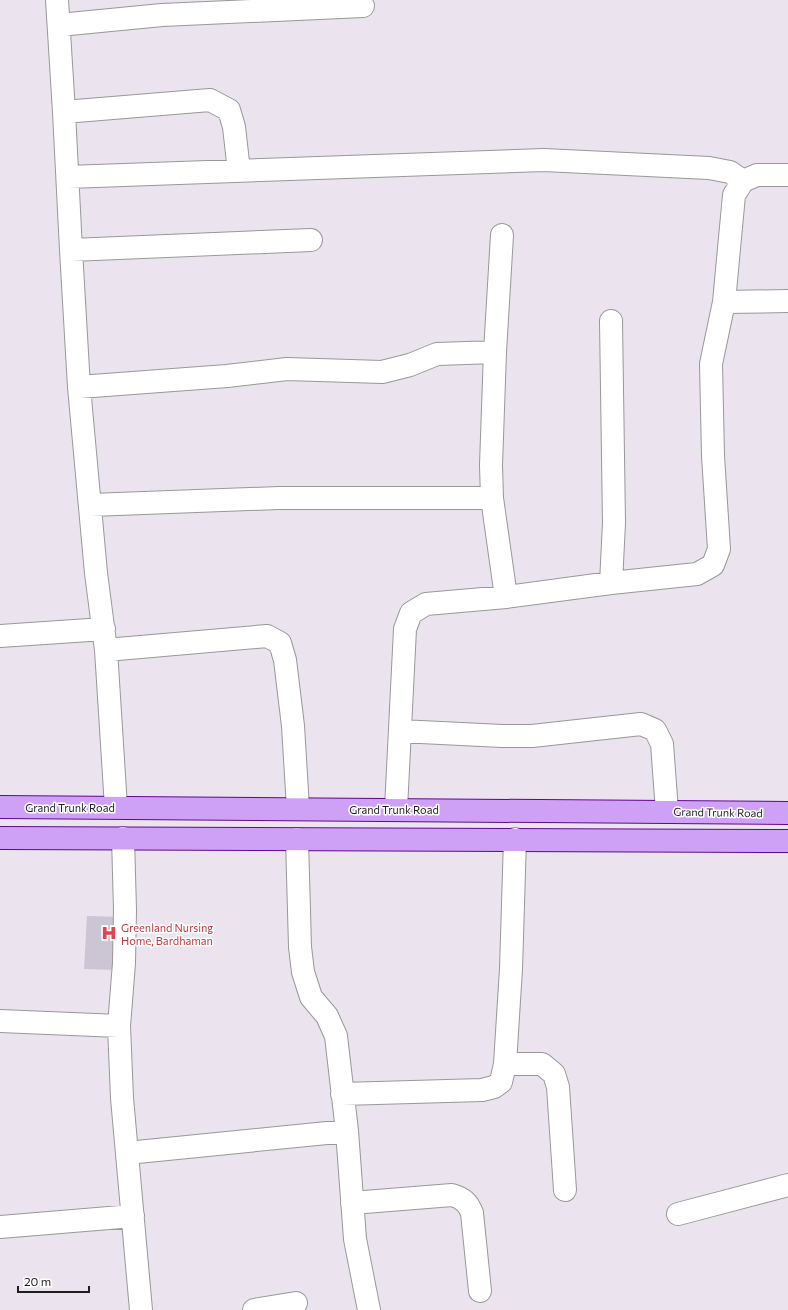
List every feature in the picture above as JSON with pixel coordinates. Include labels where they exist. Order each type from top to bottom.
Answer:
[{"type":"main road","name":"Grand Trunk Road","points":[[0,807],[219,807],[788,812]]},
{"type":"main road","points":[[218,838],[219,807]]},
{"type":"main road","points":[[0,838],[788,841]]},
{"type":"street","points":[[57,0],[79,387],[91,505],[96,573],[105,640],[116,807]]},
{"type":"street","points":[[59,25],[162,15],[363,6]]},
{"type":"street","points":[[64,112],[210,100],[228,110],[234,127],[239,171]]},
{"type":"street","points":[[68,177],[544,160],[709,168],[730,172],[742,181]]},
{"type":"street","points":[[396,809],[405,629],[411,613],[426,604],[506,597],[610,583],[698,574],[713,565],[719,550],[713,456],[711,364],[724,302],[734,195],[742,181],[757,175],[788,175]]},
{"type":"street","points":[[502,235],[495,352],[491,465],[492,498],[506,597]]},
{"type":"street","points":[[71,250],[311,240]]},
{"type":"street","points":[[724,302],[788,301]]},
{"type":"street","points":[[610,583],[614,523],[611,321]]},
{"type":"street","points":[[79,387],[227,376],[286,369],[382,372],[410,365],[438,354],[495,352]]},
{"type":"street","points":[[91,505],[279,498],[492,498]]},
{"type":"street","points":[[0,636],[105,640],[267,636],[280,643],[286,660],[293,726],[298,808]]},
{"type":"street","points":[[400,731],[532,736],[642,724],[655,730],[662,744],[667,811]]},
{"type":"street","points":[[123,838],[125,910],[124,963],[119,1026],[122,1098],[142,1310]]},
{"type":"street","points":[[297,838],[300,947],[304,972],[311,996],[327,1016],[336,1036],[355,1239],[369,1310]]},
{"type":"street","points":[[342,1094],[482,1090],[494,1088],[501,1082],[505,1064],[511,969],[514,839]]},
{"type":"street","points":[[0,1021],[119,1026]]},
{"type":"street","points":[[505,1064],[542,1064],[554,1074],[558,1087],[565,1190]]},
{"type":"street","points":[[127,1153],[346,1131]]},
{"type":"street","points":[[678,1214],[788,1185]]},
{"type":"street","points":[[352,1203],[452,1195],[459,1196],[469,1206],[472,1213],[480,1292]]},
{"type":"street","points":[[0,1227],[133,1216]]},
{"type":"street","points":[[254,1310],[296,1304]]},
{"type":"building","points":[[87,916],[122,917],[119,970],[84,969]]},
{"type":"place","name":"Greenland Nursing Home, Bardhaman","points":[[109,933]]}]
